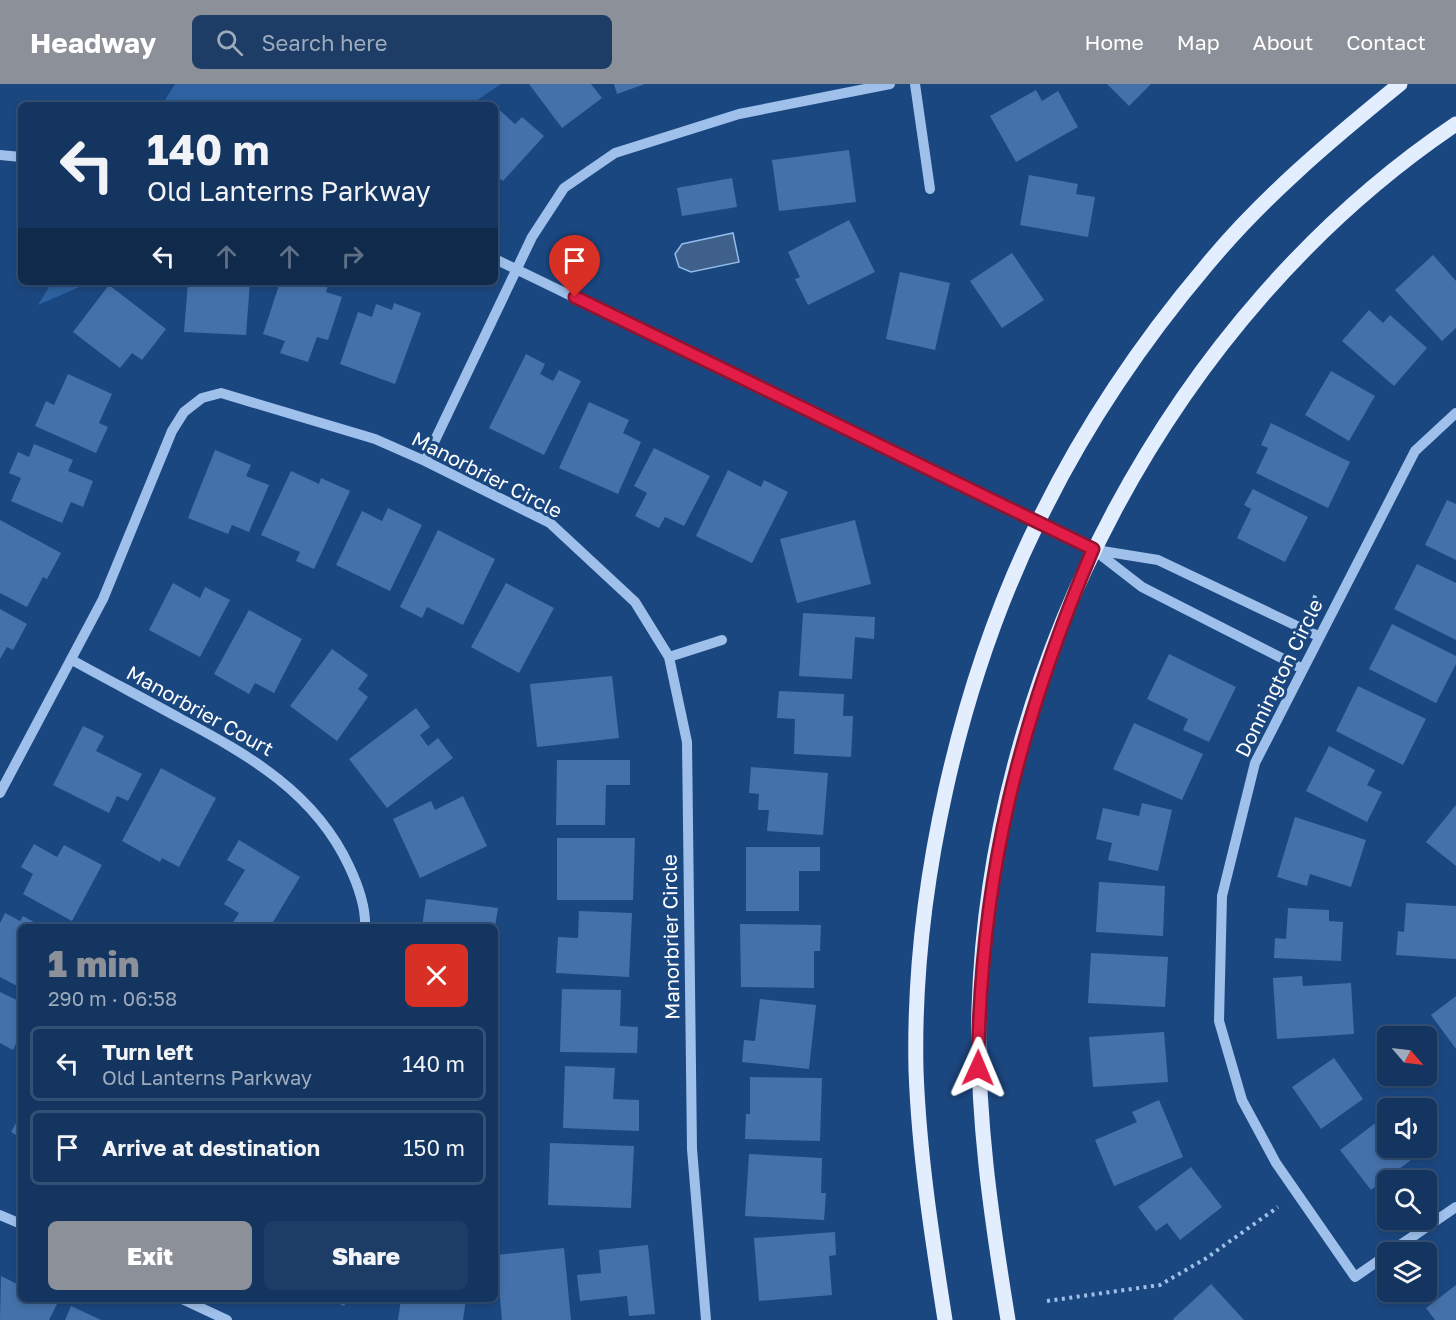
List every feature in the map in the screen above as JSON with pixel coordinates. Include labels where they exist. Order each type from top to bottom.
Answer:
[{"type":"main road","points":[[945,1320],[929,1218],[918,1104],[917,1003],[924,922],[935,845],[953,761],[976,679],[1006,597],[1038,522],[1119,382],[1163,320],[1208,263],[1261,206],[1400,84]]},
{"type":"main road","points":[[1008,1320],[982,1144],[978,1068],[979,1006],[986,928],[996,856],[1013,776],[1035,698],[1063,620],[1093,549],[1171,416],[1212,356],[1255,304],[1304,251],[1355,204],[1456,124]]},
{"type":"street","points":[[425,461],[532,237],[564,188],[615,153],[739,114],[890,84]]},
{"type":"street","points":[[915,84],[930,189]]},
{"type":"street","points":[[0,155],[18,157]]},
{"type":"street","points":[[498,260],[1093,549],[1142,587],[1303,669]]},
{"type":"street","name":"Manorbrier Circle","points":[[0,793],[103,599],[171,431],[184,412],[202,398],[221,393],[375,439],[425,461],[550,523],[635,602],[669,657],[687,742],[692,1149],[706,1320]]},
{"type":"street","name":"Donnington Circle","points":[[1377,1261],[1355,1277],[1276,1163],[1242,1100],[1219,1021],[1222,896],[1255,763],[1318,636],[1415,451],[1456,413]]},
{"type":"street","points":[[1093,549],[1158,560],[1318,636]]},
{"type":"street","points":[[669,657],[722,640]]},
{"type":"street","name":"Manorbrier Court","points":[[72,660],[236,748],[270,770],[309,803],[338,841],[358,886],[364,924]]},
{"type":"street","name":"Donnington Circle","points":[[1405,1242],[1456,1207]]},
{"type":"street","points":[[0,1215],[18,1223]]},
{"type":"street","points":[[188,1302],[227,1320]]},
{"type":"path","points":[[1308,612],[1316,594]]},
{"type":"path","points":[[1047,1301],[1160,1285],[1205,1259],[1278,1207]]},
{"type":"shaded area","points":[[175,84],[501,84],[474,102],[164,102]]},
{"type":"shaded area","points":[[733,233],[739,262],[691,272],[679,267],[675,254],[682,244]]},
{"type":"shaded area","points":[[50,285],[84,285],[38,305]]},
{"type":"building","points":[[529,84],[591,84],[602,98],[562,128]]},
{"type":"building","points":[[614,84],[645,84],[617,94]]},
{"type":"building","points":[[1107,84],[1151,84],[1129,106]]},
{"type":"building","points":[[1036,90],[1042,101],[1058,91],[1078,127],[1016,162],[990,116]]},
{"type":"building","points":[[498,109],[515,124],[522,117],[544,136],[503,181],[498,177]]},
{"type":"building","points":[[849,150],[856,202],[779,211],[772,160]]},
{"type":"building","points":[[1029,175],[1078,184],[1076,194],[1095,197],[1088,237],[1020,225]]},
{"type":"building","points":[[732,178],[737,207],[682,216],[677,188]]},
{"type":"building","points":[[849,220],[875,272],[808,305],[795,279],[800,277],[788,252]]},
{"type":"building","points":[[1012,253],[1044,300],[1002,328],[970,281]]},
{"type":"building","points":[[1433,255],[1456,281],[1456,328],[1442,341],[1395,290]]},
{"type":"building","points":[[900,272],[950,283],[935,350],[886,339]]},
{"type":"building","points":[[109,285],[166,329],[142,360],[132,353],[120,368],[73,332]]},
{"type":"building","points":[[188,285],[250,285],[246,335],[184,332]]},
{"type":"building","points":[[279,285],[304,287],[305,285],[328,285],[326,292],[342,297],[328,340],[317,337],[308,362],[280,353],[285,341],[263,334]]},
{"type":"building","points":[[394,303],[421,313],[395,384],[340,364],[358,312],[372,317],[376,304],[392,310]]},
{"type":"building","points":[[1369,310],[1383,323],[1390,315],[1427,348],[1394,386],[1342,341]]},
{"type":"building","points":[[526,354],[545,364],[540,374],[553,381],[559,370],[581,381],[544,455],[489,428]]},
{"type":"building","points":[[1331,371],[1375,396],[1349,441],[1305,415]]},
{"type":"building","points":[[68,374],[112,394],[99,423],[108,427],[96,453],[35,426],[46,401],[54,405]]},
{"type":"building","points":[[589,402],[629,420],[623,433],[641,442],[618,494],[559,468]]},
{"type":"building","points":[[1271,423],[1350,462],[1328,508],[1256,473],[1268,448],[1261,445]]},
{"type":"building","points":[[34,444],[73,460],[68,471],[93,481],[83,507],[71,502],[62,523],[11,501],[21,478],[9,473],[18,452],[29,457]]},
{"type":"building","points":[[654,448],[710,476],[684,526],[665,517],[659,528],[635,516],[647,493],[634,486]]},
{"type":"building","points":[[215,450],[251,465],[246,476],[269,485],[249,532],[232,525],[228,534],[188,518]]},
{"type":"building","points":[[728,470],[761,487],[764,480],[788,492],[752,563],[696,536]]},
{"type":"building","points":[[291,471],[319,484],[321,478],[350,491],[314,569],[296,561],[300,552],[261,535]]},
{"type":"building","points":[[1253,489],[1308,517],[1285,562],[1237,538],[1251,509],[1244,505]]},
{"type":"building","points":[[1447,500],[1456,504],[1456,560],[1425,545]]},
{"type":"building","points":[[388,508],[422,525],[390,591],[336,565],[362,511],[382,521]]},
{"type":"building","points":[[0,520],[61,553],[47,579],[43,577],[27,607],[0,593]]},
{"type":"building","points":[[855,520],[871,584],[797,603],[780,539]]},
{"type":"building","points":[[438,530],[495,559],[463,625],[427,607],[422,618],[400,607]]},
{"type":"building","points":[[1417,564],[1456,583],[1456,640],[1394,609]]},
{"type":"building","points":[[173,583],[200,598],[205,587],[230,600],[200,657],[149,630]]},
{"type":"building","points":[[506,583],[554,608],[519,673],[471,647]]},
{"type":"building","points":[[0,609],[27,624],[13,650],[7,647],[0,659]]},
{"type":"building","points":[[249,610],[302,639],[274,693],[255,683],[249,694],[214,674]]},
{"type":"building","points":[[803,613],[875,617],[874,639],[855,637],[852,679],[799,676]]},
{"type":"building","points":[[1392,624],[1456,656],[1456,664],[1436,703],[1369,669]]},
{"type":"building","points":[[332,649],[368,675],[358,689],[368,697],[337,741],[290,706]]},
{"type":"building","points":[[1169,654],[1236,687],[1209,742],[1183,730],[1188,719],[1147,699]]},
{"type":"building","points":[[612,676],[619,738],[537,747],[530,684]]},
{"type":"building","points":[[1358,686],[1426,719],[1403,765],[1336,731]]},
{"type":"building","points":[[779,691],[844,694],[843,716],[853,716],[851,757],[794,754],[795,719],[777,718]]},
{"type":"building","points":[[416,708],[430,727],[420,735],[428,746],[438,738],[453,758],[387,808],[349,759]]},
{"type":"building","points":[[1134,723],[1203,754],[1182,800],[1113,769]]},
{"type":"building","points":[[83,726],[104,736],[96,751],[142,774],[128,801],[117,796],[109,813],[53,785]]},
{"type":"building","points":[[1329,746],[1375,770],[1367,785],[1382,792],[1367,822],[1306,791]]},
{"type":"building","points":[[557,760],[630,760],[630,785],[606,785],[605,825],[556,825]]},
{"type":"building","points":[[751,767],[828,773],[823,835],[767,831],[769,810],[758,810],[759,794],[749,793]]},
{"type":"building","points":[[161,768],[216,798],[179,867],[162,858],[160,862],[122,841]]},
{"type":"building","points":[[463,796],[487,846],[420,878],[393,819],[431,801],[435,810]]},
{"type":"building","points":[[1142,803],[1172,810],[1158,871],[1108,860],[1112,843],[1096,839],[1103,808],[1139,816]]},
{"type":"building","points":[[1456,805],[1456,866],[1426,842]]},
{"type":"building","points":[[1295,817],[1366,840],[1351,887],[1310,874],[1307,886],[1277,877]]},
{"type":"building","points":[[557,838],[635,838],[633,900],[557,900]]},
{"type":"building","points":[[239,840],[300,877],[272,924],[232,924],[239,913],[224,904],[245,870],[227,860]]},
{"type":"building","points":[[34,844],[57,857],[64,845],[102,865],[72,921],[23,894],[33,874],[21,867]]},
{"type":"building","points":[[746,847],[820,847],[820,871],[799,871],[799,911],[746,911]]},
{"type":"building","points":[[1099,882],[1165,886],[1163,936],[1096,932]]},
{"type":"building","points":[[426,899],[498,908],[495,924],[422,924]]},
{"type":"building","points":[[1406,903],[1456,906],[1456,959],[1396,955],[1398,931],[1404,932]]},
{"type":"building","points":[[1288,908],[1329,910],[1329,921],[1343,922],[1341,961],[1274,958],[1275,938],[1286,939]]},
{"type":"building","points":[[579,911],[632,913],[629,977],[556,973],[558,937],[578,938]]},
{"type":"building","points":[[5,913],[20,921],[23,916],[38,924],[18,924],[18,986],[0,977],[0,923]]},
{"type":"building","points":[[740,924],[821,925],[820,951],[814,951],[814,988],[741,987]]},
{"type":"building","points":[[1091,953],[1168,957],[1165,1007],[1088,1003]]},
{"type":"building","points":[[1302,976],[1303,986],[1351,983],[1354,1034],[1277,1039],[1273,978]]},
{"type":"building","points":[[562,989],[621,990],[620,1026],[638,1027],[637,1053],[560,1052]]},
{"type":"building","points":[[0,992],[18,1001],[18,1039],[13,1050],[0,1043]]},
{"type":"building","points":[[1456,996],[1456,1049],[1431,1015]]},
{"type":"building","points":[[760,999],[816,1005],[809,1069],[742,1062],[744,1040],[755,1041]]},
{"type":"building","points":[[1164,1032],[1168,1082],[1093,1087],[1089,1037]]},
{"type":"building","points":[[1334,1058],[1363,1099],[1321,1129],[1292,1087]]},
{"type":"building","points":[[565,1066],[615,1068],[613,1099],[639,1100],[639,1131],[563,1128]]},
{"type":"building","points":[[750,1077],[822,1078],[820,1141],[745,1139],[746,1114],[750,1114]]},
{"type":"building","points":[[1159,1100],[1183,1157],[1114,1186],[1095,1140],[1137,1122],[1132,1112]]},
{"type":"building","points":[[18,1119],[18,1136],[11,1132]]},
{"type":"building","points":[[1377,1122],[1377,1158],[1414,1158],[1398,1170],[1377,1170],[1377,1186],[1371,1190],[1340,1150]]},
{"type":"building","points":[[550,1143],[634,1146],[631,1208],[548,1205]]},
{"type":"building","points":[[749,1154],[822,1158],[821,1193],[826,1193],[824,1220],[745,1216]]},
{"type":"building","points":[[1191,1167],[1222,1207],[1180,1240],[1167,1223],[1156,1231],[1138,1207]]},
{"type":"building","points":[[835,1232],[836,1255],[829,1256],[832,1295],[759,1301],[754,1238]]},
{"type":"building","points":[[648,1245],[655,1314],[629,1316],[627,1296],[580,1301],[577,1275],[601,1273],[599,1250]]},
{"type":"building","points":[[564,1248],[571,1320],[502,1320],[498,1255]]},
{"type":"building","points":[[1,1276],[18,1284],[18,1302],[57,1304],[49,1320],[0,1320]]},
{"type":"building","points":[[1211,1284],[1244,1320],[1173,1319]]},
{"type":"building","points":[[1456,1285],[1456,1320],[1435,1320],[1426,1308],[1437,1302],[1437,1300]]},
{"type":"building","points":[[401,1302],[466,1302],[463,1320],[398,1320]]},
{"type":"building","points":[[71,1306],[101,1320],[65,1320]]},
{"type":"route","points":[[575,297],[1093,549],[1063,620],[1035,698],[1013,776],[996,856],[986,928],[979,1006],[978,1068]]}]
